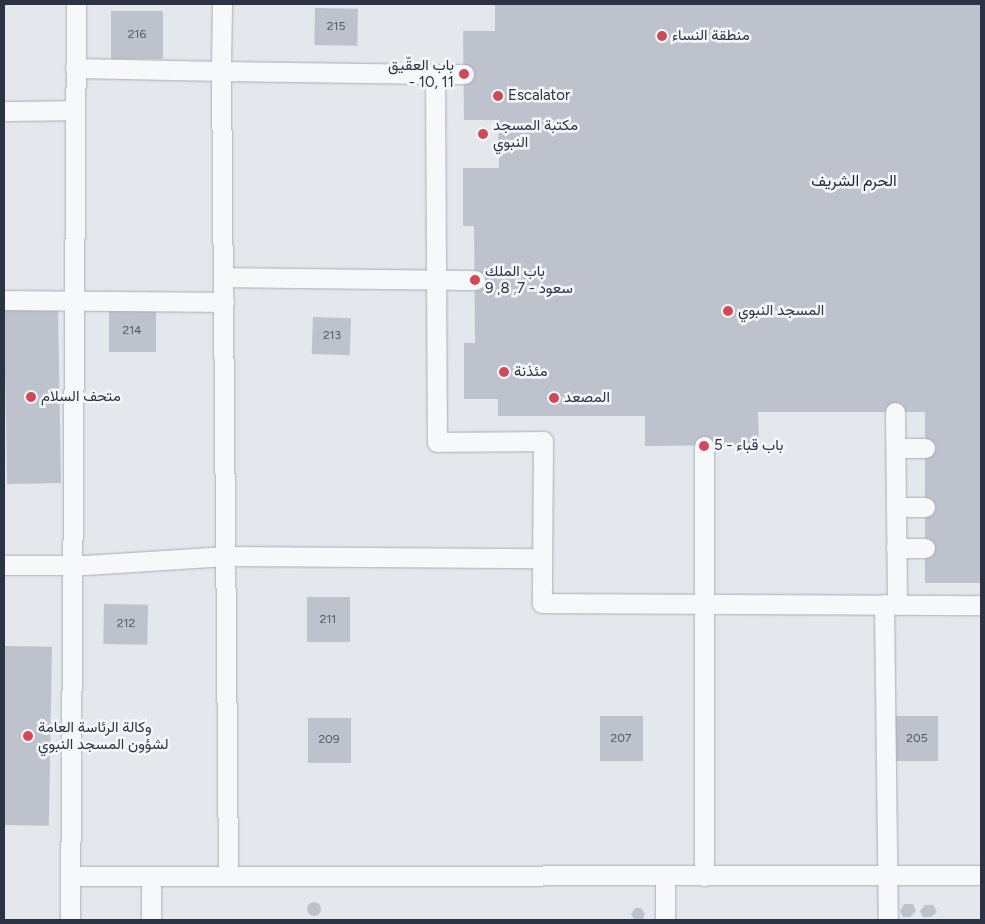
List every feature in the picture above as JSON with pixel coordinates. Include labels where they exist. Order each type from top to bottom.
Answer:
[{"type":"street","points":[[70,920],[76,4]]},
{"type":"street","points":[[222,4],[228,876]]},
{"type":"street","points":[[75,68],[464,74]]},
{"type":"street","points":[[434,74],[437,442],[543,441],[542,603],[981,605]]},
{"type":"street","points":[[4,111],[74,110]]},
{"type":"street","points":[[224,277],[475,280]]},
{"type":"street","points":[[4,300],[224,302]]},
{"type":"street","points":[[888,920],[890,605],[896,548],[894,412]]},
{"type":"street","points":[[704,446],[704,876]]},
{"type":"street","points":[[896,448],[925,448]]},
{"type":"street","points":[[896,507],[925,507]]},
{"type":"street","points":[[896,548],[925,548]]},
{"type":"street","points":[[4,565],[73,565],[227,556],[542,558]]},
{"type":"street","points":[[71,876],[981,875]]},
{"type":"street","points":[[151,876],[151,920]]},
{"type":"street","points":[[665,876],[665,920]]},
{"type":"building","name":"المسجد النبوي","points":[[495,4],[981,4],[981,583],[925,583],[925,412],[758,412],[759,445],[645,446],[645,416],[498,416],[498,399],[464,399],[464,343],[475,343],[474,226],[463,226],[463,168],[499,168],[498,120],[464,120],[463,31],[495,31]]},
{"type":"building","points":[[315,8],[358,9],[357,46],[314,45]]},
{"type":"building","points":[[111,11],[163,11],[163,59],[111,59]]},
{"type":"building","name":"متحف السلام","points":[[58,309],[61,483],[7,484],[4,310]]},
{"type":"building","points":[[109,310],[156,310],[156,352],[109,352]]},
{"type":"building","points":[[313,317],[351,318],[350,355],[312,354]]},
{"type":"building","points":[[307,597],[350,597],[350,642],[307,642]]},
{"type":"building","points":[[104,604],[148,605],[147,645],[103,644]]},
{"type":"building","name":"وكالة الرئاسة العامة لشؤون المسجد النبوي","points":[[4,646],[52,647],[49,826],[4,825]]},
{"type":"building","points":[[600,716],[643,716],[643,761],[600,761]]},
{"type":"building","points":[[895,716],[938,716],[938,761],[895,761]]},
{"type":"building","points":[[308,718],[351,718],[351,763],[308,763]]},
{"type":"building","points":[[314,902],[319,904],[321,909],[319,914],[314,916],[309,914],[307,909],[309,904]]},
{"type":"building","points":[[904,904],[913,904],[916,911],[910,917],[903,917],[900,911]]},
{"type":"building","points":[[925,905],[933,905],[937,912],[931,917],[923,917],[920,911]]},
{"type":"building","points":[[635,908],[641,908],[645,914],[643,919],[634,919],[631,914]]},
{"type":"place","name":"منطقة النساء","points":[[662,36]]},
{"type":"place","name":"باب العقّيق - 10, 11","points":[[464,74]]},
{"type":"place","name":"Escalator","points":[[498,96]]},
{"type":"place","name":"مكتبة المسجد النبوي","points":[[483,134]]},
{"type":"place","name":"باب الملك سعود - 7, 8, 9","points":[[475,280]]},
{"type":"place","name":"المسجد النبوي","points":[[728,311]]},
{"type":"place","name":"مئذنة","points":[[504,372]]},
{"type":"place","name":"متحف السلام","points":[[31,397]]},
{"type":"place","name":"المصعد","points":[[554,398]]},
{"type":"place","name":"باب قباء - 5","points":[[704,446]]},
{"type":"place","name":"وكالة الرئاسة العامة لشؤون المسجد النبوي","points":[[28,736]]},
{"type":"district","name":"الحرم الشريف","points":[[854,181]]}]
